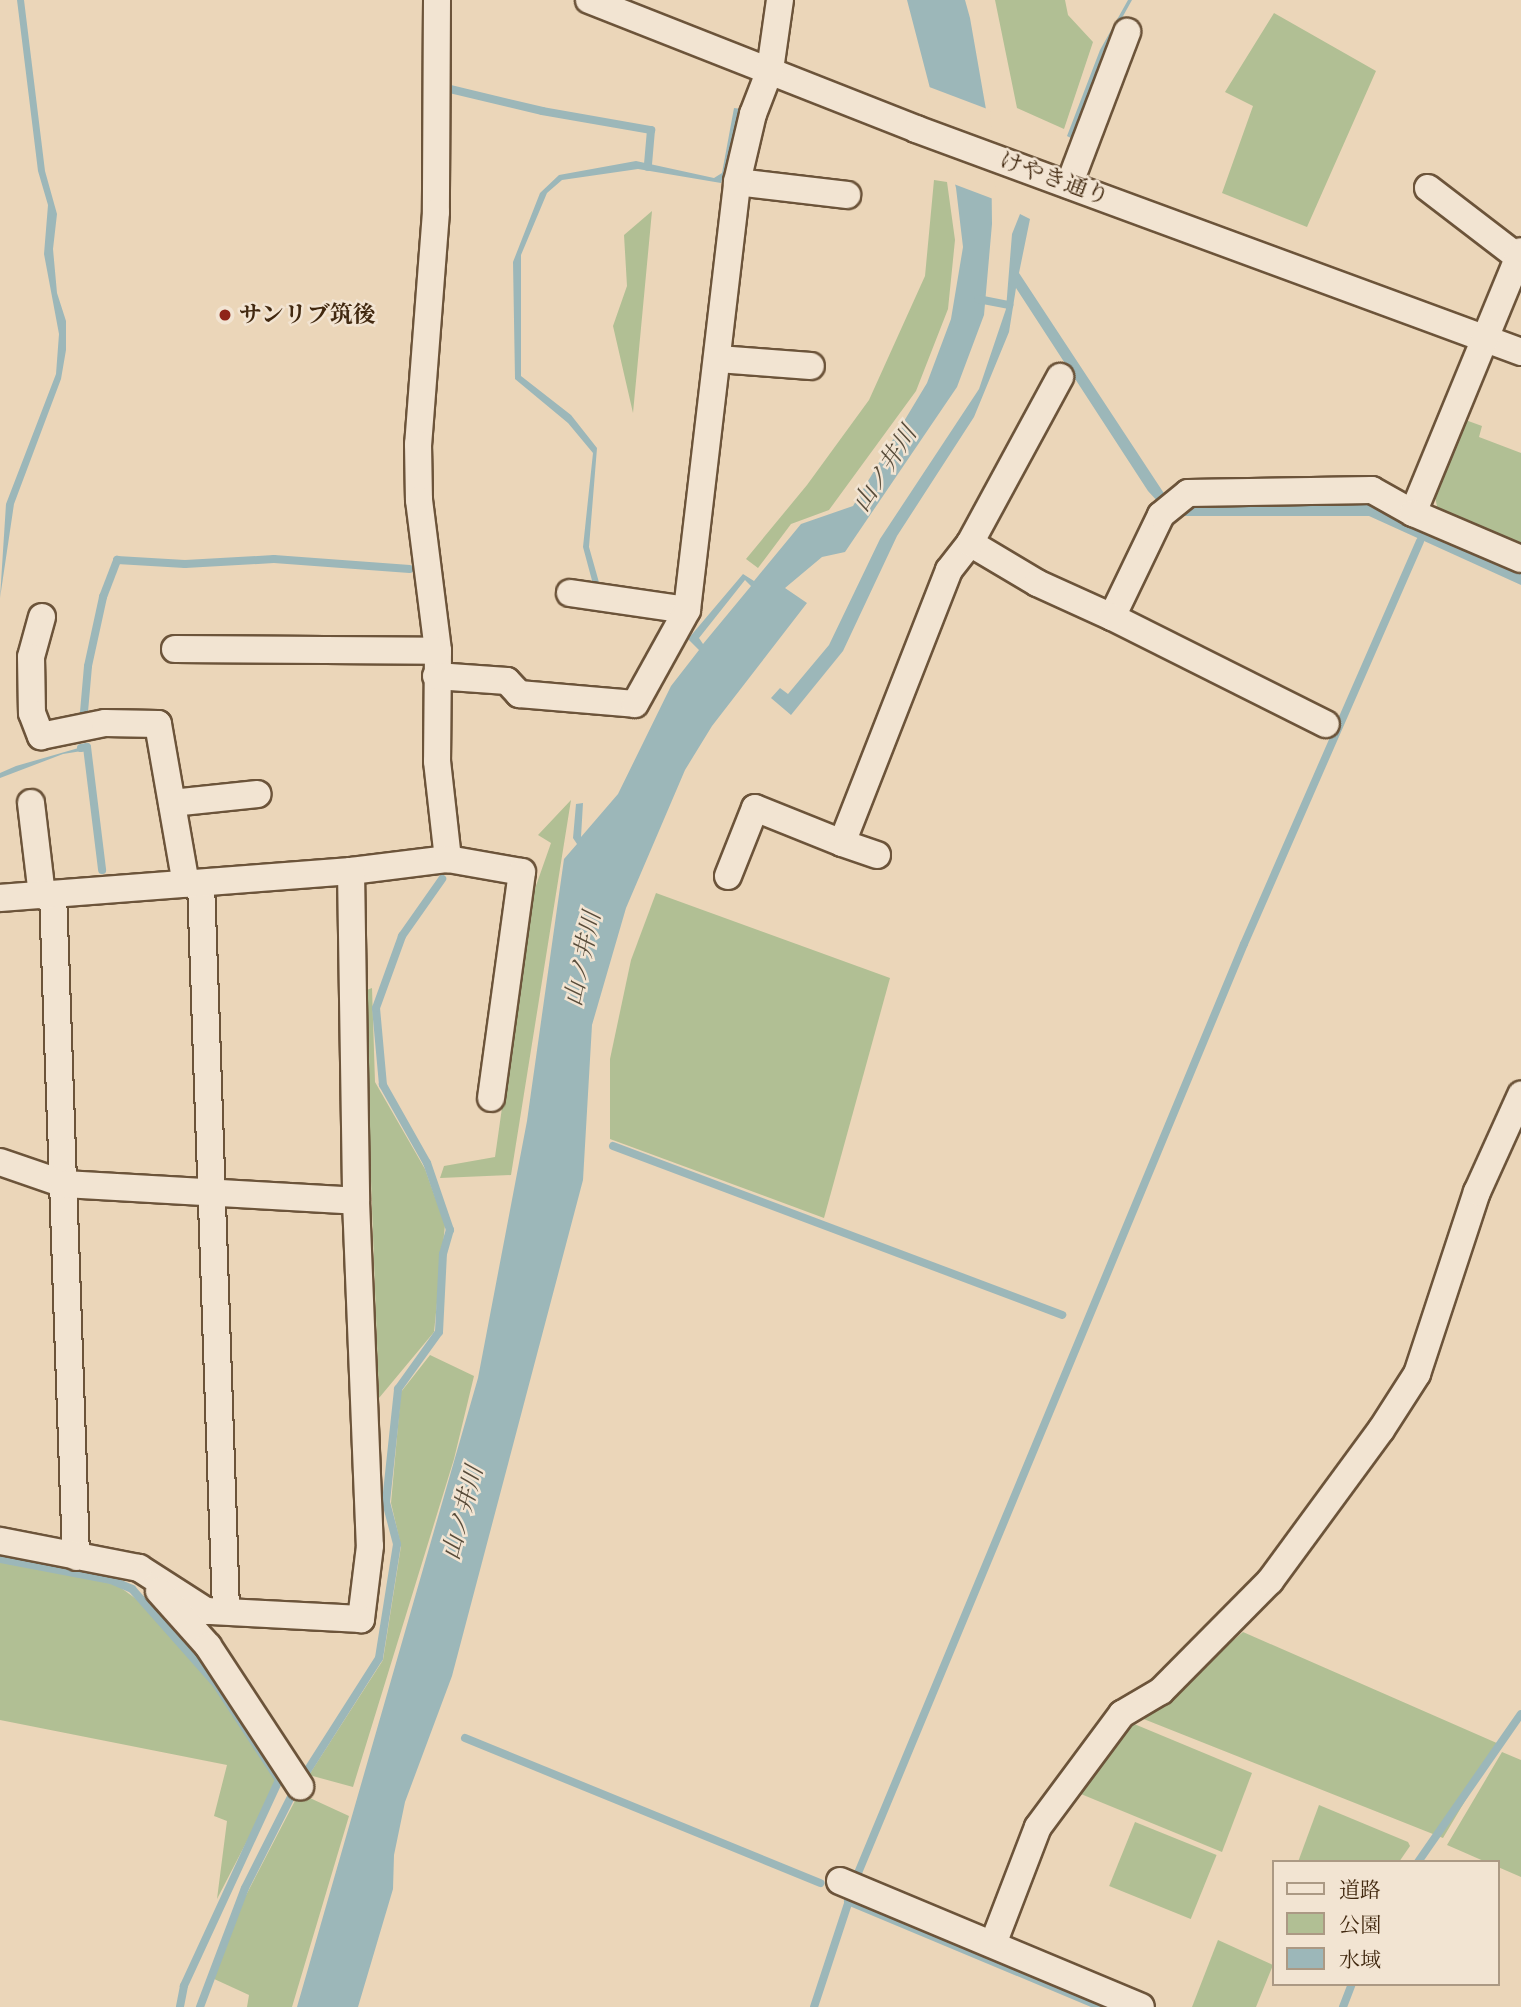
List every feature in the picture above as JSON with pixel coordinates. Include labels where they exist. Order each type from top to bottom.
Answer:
[{"type":"street","points":[[437,0],[436,212],[418,444],[421,524],[437,664],[437,761],[448,859]]},
{"type":"street","name":"けやき通り","points":[[589,0],[916,129],[1521,352]]},
{"type":"street","points":[[175,649],[437,664],[507,681],[519,694],[635,704],[687,610],[737,182],[753,114],[770,70],[780,0]]},
{"type":"street","points":[[1069,185],[1127,32]]},
{"type":"street","points":[[737,182],[847,195]]},
{"type":"street","points":[[1413,513],[1519,254],[1428,188]]},
{"type":"street","points":[[718,359],[811,366]]},
{"type":"street","points":[[842,842],[949,570],[970,542],[1060,377]]},
{"type":"street","points":[[1112,617],[1167,509],[1188,494],[1372,490],[1413,513],[1521,559]]},
{"type":"street","points":[[970,542],[1037,583],[1112,617],[1326,724]]},
{"type":"street","points":[[570,593],[687,610]]},
{"type":"street","points":[[42,617],[31,657],[32,713],[41,736],[105,723],[159,724],[172,803],[193,883],[211,1190],[226,1611]]},
{"type":"street","points":[[172,803],[258,794]]},
{"type":"street","points":[[31,803],[48,895],[64,1184],[76,1557]]},
{"type":"street","points":[[728,876],[755,808],[877,855]]},
{"type":"street","points":[[0,898],[351,871],[448,859],[522,872],[491,1098]]},
{"type":"street","points":[[0,1541],[139,1569],[206,1611],[361,1619],[370,1546],[356,1201],[351,871]]},
{"type":"street","points":[[993,1944],[1038,1827],[1122,1714],[1161,1691],[1270,1581],[1410,1386],[1477,1192],[1521,1096]]},
{"type":"street","points":[[0,1162],[64,1184],[211,1190],[356,1201]]},
{"type":"street","points":[[139,1569],[208,1646],[300,1786]]},
{"type":"street","points":[[840,1881],[1140,2007]]},
{"type":"green space","points":[[995,0],[1065,0],[1068,15],[1093,42],[1064,129],[1017,108]]},
{"type":"green space","points":[[1274,13],[1376,71],[1307,227],[1222,193],[1253,106],[1225,92]]},
{"type":"green space","points":[[934,180],[947,182],[955,240],[948,309],[916,391],[829,510],[791,524],[758,568],[746,559],[807,485],[869,400],[925,276]]},
{"type":"green space","points":[[652,211],[633,413],[613,326],[627,286],[624,235]]},
{"type":"green space","points":[[1460,418],[1482,426],[1479,437],[1521,453],[1521,551],[1439,515],[1432,484]]},
{"type":"green space","points":[[571,800],[511,1175],[440,1178],[444,1166],[495,1157],[532,897],[551,843],[538,835]]},
{"type":"green space","points":[[656,893],[890,978],[824,1218],[610,1139],[610,1059],[631,960]]},
{"type":"green space","points":[[372,988],[375,1082],[425,1169],[445,1225],[434,1332],[379,1398],[364,991]]},
{"type":"green space","points":[[430,1355],[474,1376],[454,1459],[353,1787],[309,1775],[383,1660],[401,1546],[391,1503],[401,1392]]},
{"type":"green space","points":[[0,1559],[117,1585],[150,1609],[219,1692],[278,1781],[217,1899],[227,1821],[214,1816],[227,1765],[0,1720]]},
{"type":"green space","points":[[1243,1632],[1499,1744],[1443,1838],[1131,1714],[1162,1701]]},
{"type":"green space","points":[[1127,1721],[1252,1773],[1222,1852],[1076,1792]]},
{"type":"green space","points":[[1502,1752],[1521,1760],[1521,1877],[1500,1868],[1500,1860],[1481,1860],[1447,1845]]},
{"type":"green space","points":[[299,1793],[349,1816],[292,2007],[247,2007],[249,1995],[212,1978],[242,1903]]},
{"type":"green space","points":[[1319,1805],[1408,1842],[1410,1846],[1400,1860],[1299,1860]]},
{"type":"green space","points":[[1135,1822],[1217,1855],[1191,1919],[1109,1886]]},
{"type":"green space","points":[[1218,1940],[1272,1965],[1256,2007],[1192,2007]]},
{"type":"water","points":[[17,0],[24,0],[45,171],[57,214],[53,249],[57,293],[66,321],[66,350],[61,379],[14,504],[0,598],[6,504],[56,374],[59,334],[44,254],[48,205],[38,171]]},
{"type":"water","name":"山ノ井川","points":[[907,0],[965,0],[970,18],[991,138],[992,224],[984,315],[957,387],[845,552],[822,557],[785,588],[807,603],[712,726],[685,770],[626,908],[592,1025],[583,1180],[452,1676],[405,1802],[394,1855],[393,1889],[358,2007],[297,2007],[478,1378],[527,1121],[564,859],[577,844],[573,838],[576,804],[583,803],[581,837],[618,794],[671,686],[699,650],[688,639],[743,574],[754,581],[801,524],[853,506],[927,383],[951,319],[963,247],[956,188]],"holes":[[[745,580],[751,586],[703,644],[699,638]]]},
{"type":"water","points":[[1128,0],[1132,0],[1103,52],[1073,139],[1067,136],[1100,50]]},
{"type":"water","points":[[734,108],[741,109],[721,183],[638,169],[562,180],[547,193],[521,255],[521,376],[571,415],[597,448],[589,547],[600,586],[594,588],[583,547],[593,453],[568,423],[515,379],[513,262],[540,193],[559,175],[636,161],[714,178],[722,173]]},
{"type":"water","points":[[1020,214],[1030,219],[1019,273],[1171,504],[1369,505],[1521,571],[1521,585],[1369,516],[1171,516],[1148,491],[1016,288],[1009,332],[974,417],[897,536],[843,651],[791,715],[771,698],[780,688],[788,694],[829,645],[880,539],[979,389],[1006,309],[1012,234]]},
{"type":"water","points":[[89,745],[88,750],[63,754],[0,778],[0,773],[16,766]]},
{"type":"pier","points":[[924,85],[990,110],[996,200],[951,183]]},
{"type":"waterway","points":[[450,89],[542,111],[651,130],[648,167]]},
{"type":"waterway","points":[[978,299],[1009,305]]},
{"type":"waterway","points":[[814,2007],[858,1873],[1244,944],[1420,541]]},
{"type":"waterway","points":[[84,712],[88,666],[103,597],[117,560],[185,564],[274,559],[410,569]]},
{"type":"waterway","points":[[81,748],[87,747],[102,870]]},
{"type":"waterway","points":[[200,2007],[245,1888],[293,1793],[379,1658],[397,1544],[386,1502],[398,1389],[439,1332],[443,1254],[450,1230],[427,1163],[383,1085],[376,1008],[402,936],[442,879]]},
{"type":"waterway","points":[[613,1146],[1062,1315]]},
{"type":"waterway","points":[[0,1559],[111,1580],[132,1589],[216,1684],[279,1780],[184,1986],[180,2007]]},
{"type":"waterway","points":[[1419,1860],[1521,1714]]},
{"type":"waterway","points":[[465,1738],[821,1883]]},
{"type":"waterway","points":[[848,1901],[1101,2007]]},
{"type":"waterway","points":[[1343,2007],[1351,1986]]},
{"type":"place","name":"サンリブ筑後","points":[[225,315]]}]
